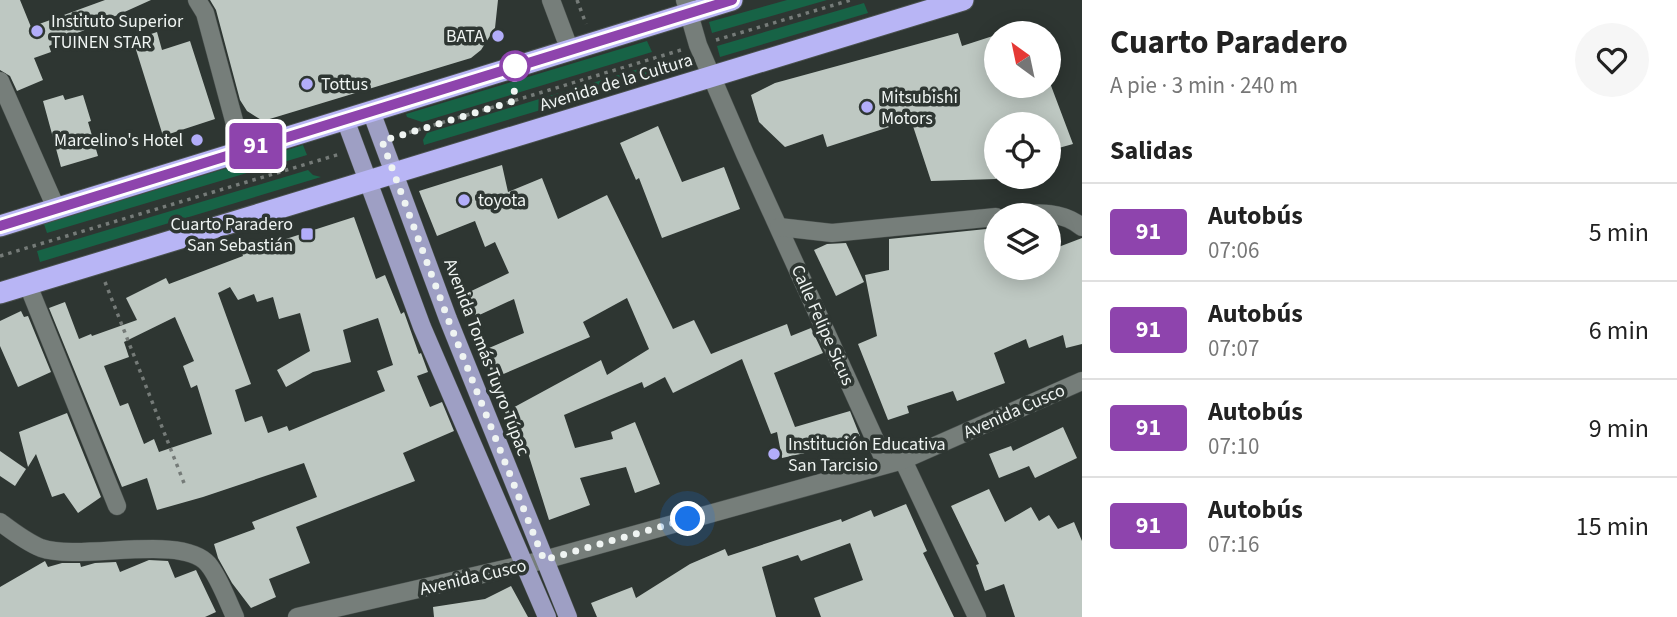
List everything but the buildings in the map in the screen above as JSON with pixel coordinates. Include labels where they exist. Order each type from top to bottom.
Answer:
[{"type":"highway","points":[[0,226],[569,48],[687,6],[732,0]]},
{"type":"highway","name":"Avenida de la Cultura","points":[[0,293],[963,0]]},
{"type":"main road","name":"Avenida Tomás Tuyro Túpac","points":[[371,111],[448,319],[568,617]]},
{"type":"main road","points":[[345,119],[422,327],[547,617]]},
{"type":"street","points":[[197,0],[205,13],[236,128],[252,148]]},
{"type":"street","points":[[551,0],[569,48]]},
{"type":"street","name":"Calle Felipe Sicus","points":[[687,6],[698,45],[760,187],[895,462],[977,617]]},
{"type":"street","points":[[0,81],[56,208]]},
{"type":"street","points":[[1061,216],[1073,219],[1082,227]]},
{"type":"street","points":[[779,227],[832,233],[984,218]]},
{"type":"street","points":[[28,285],[117,506]]},
{"type":"street","name":"Avenida Cusco","points":[[298,617],[525,565],[895,462],[1082,381]]},
{"type":"street","points":[[0,522],[13,533],[41,548],[62,552],[166,550],[193,553],[208,565],[235,617]]},
{"type":"path","points":[[382,141],[851,0]]},
{"type":"path","points":[[0,256],[356,149]]},
{"type":"path","points":[[105,280],[184,483]]},
{"type":"green space","points":[[787,0],[827,0],[712,33],[709,22]]},
{"type":"green space","points":[[864,3],[868,13],[720,57],[717,46]]},
{"type":"green space","points":[[647,41],[652,52],[422,122],[407,117],[406,114]]},
{"type":"green space","points":[[645,67],[656,70],[658,75],[424,145],[423,140],[427,133]]},
{"type":"green space","points":[[303,145],[307,155],[47,233],[44,224]]},
{"type":"green space","points":[[308,170],[321,177],[40,262],[37,251]]},
{"type":"bus line","name":"91","points":[[0,226],[569,48],[732,0]]},
{"type":"place","name":"Instituto Superior TUINEN STAR","points":[[37,31]]},
{"type":"place","name":"BATA","points":[[498,36]]},
{"type":"place","name":"Tottus","points":[[307,84]]},
{"type":"place","name":"Mitsubishi Motors","points":[[867,107]]},
{"type":"place","name":"Marcelino's Hotel","points":[[197,140]]},
{"type":"place","name":"toyota","points":[[464,200]]},
{"type":"place","name":"Cuarto Paradero San Sebastián","points":[[307,234]]},
{"type":"place","name":"Institución Educativa San Tarcisio","points":[[774,454]]},
{"type":"route","points":[[515,66],[514,101],[382,141],[448,319],[544,560],[688,519]]}]
